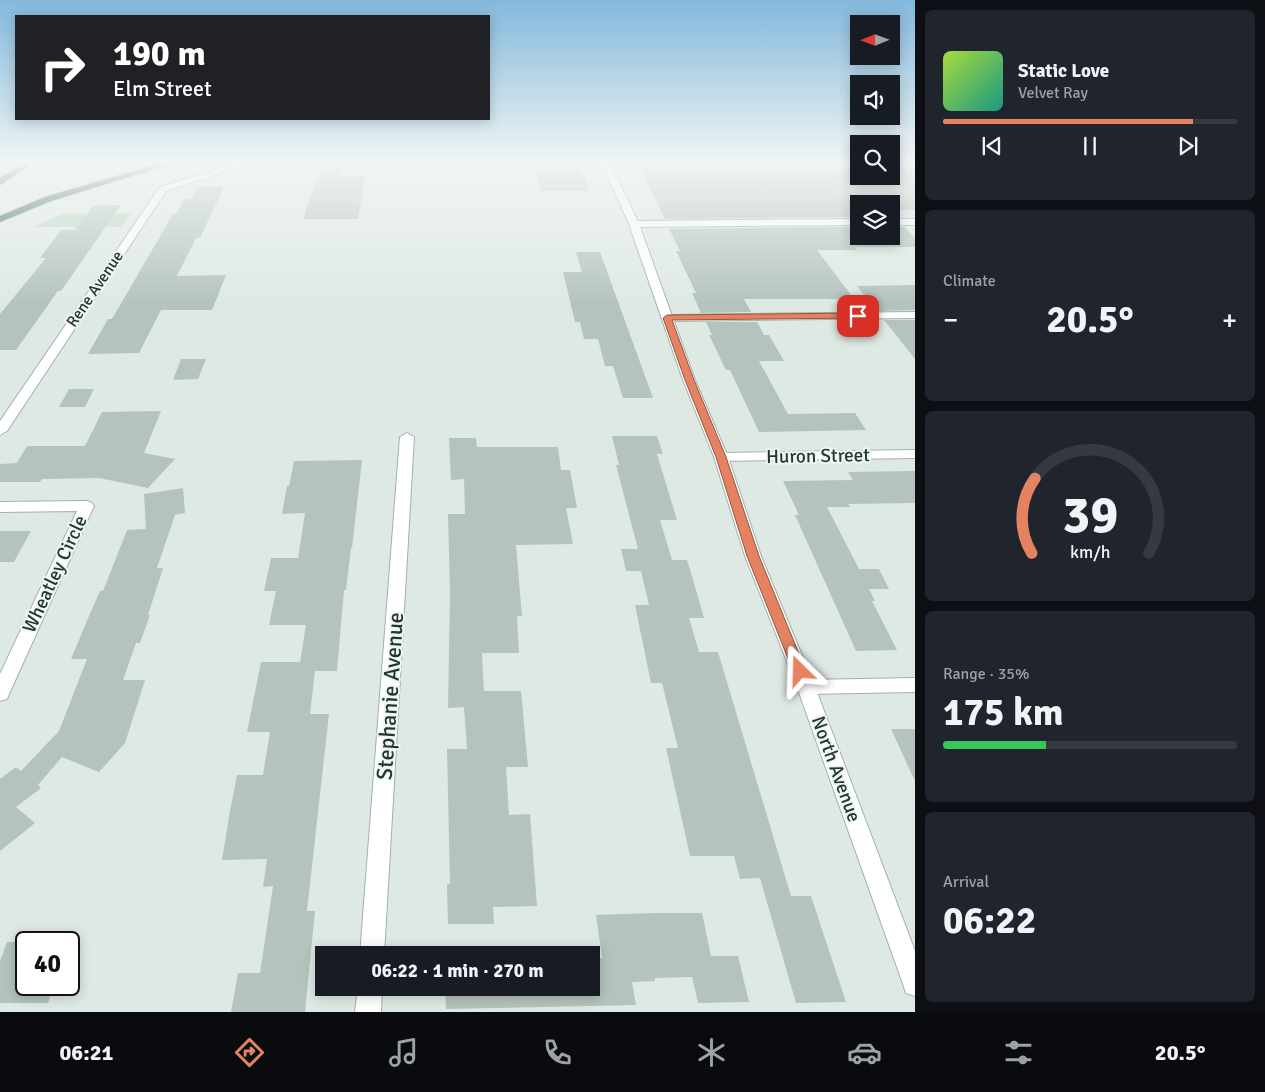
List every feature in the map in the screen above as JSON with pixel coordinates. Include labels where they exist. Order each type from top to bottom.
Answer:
[{"type":"highway","points":[[0,219],[21,210]]},
{"type":"street","name":"Rene Avenue","points":[[0,431],[149,210]]},
{"type":"street","name":"North Avenue","points":[[628,210],[689,380],[721,457],[753,556],[806,687],[915,984]]},
{"type":"street","points":[[634,224],[850,222]]},
{"type":"street","points":[[900,222],[915,222]]},
{"type":"street","points":[[667,318],[915,316]]},
{"type":"street","name":"Stephanie Avenue","points":[[373,946],[407,437]]},
{"type":"street","name":"Huron Street","points":[[721,457],[915,454]]},
{"type":"street","name":"Wheatley Circle","points":[[0,507],[87,506],[0,694]]},
{"type":"street","points":[[806,687],[915,685]]},
{"type":"street","points":[[368,1012],[369,996]]},
{"type":"green space","points":[[131,213],[121,227],[35,227],[61,214]]},
{"type":"building","points":[[90,210],[117,210],[61,291],[58,291],[16,350],[0,350],[0,314],[46,258],[40,258],[61,230],[75,230]]},
{"type":"building","points":[[178,210],[213,210],[200,238],[196,238],[177,276],[226,275],[212,310],[161,310],[139,353],[88,354],[108,319],[112,319],[173,214],[176,214]]},
{"type":"building","points":[[306,210],[359,210],[358,219],[303,219]]},
{"type":"building","points":[[661,210],[850,210],[850,217],[665,219]]},
{"type":"building","points":[[850,227],[850,245],[900,245],[900,227],[904,227],[915,238],[915,247],[855,247],[857,250],[817,250],[854,299],[744,299],[751,312],[701,313],[692,293],[696,293],[676,251],[680,251],[669,229]]},
{"type":"building","points":[[576,252],[600,252],[653,398],[623,398],[613,366],[605,366],[598,339],[584,339],[580,322],[575,322],[563,272],[582,272]]},
{"type":"building","points":[[915,285],[915,310],[877,311],[857,286]]},
{"type":"building","points":[[884,320],[915,320],[915,359]]},
{"type":"building","points":[[706,322],[757,322],[764,335],[769,335],[784,361],[759,361],[788,414],[855,413],[866,430],[759,432],[730,370],[726,370],[709,335],[712,335]]},
{"type":"building","points":[[181,359],[206,359],[198,379],[173,380]]},
{"type":"building","points":[[69,389],[94,389],[85,407],[59,407]]},
{"type":"building","points":[[161,411],[144,453],[175,459],[148,488],[99,478],[42,479],[40,482],[0,482],[0,464],[17,463],[27,446],[85,446],[102,412]]},
{"type":"building","points":[[612,436],[657,436],[663,454],[657,454],[677,520],[660,520],[672,560],[687,560],[694,583],[704,618],[689,618],[699,652],[718,652],[791,896],[811,896],[846,1002],[796,1003],[760,878],[740,879],[734,856],[690,856],[666,748],[678,748],[662,683],[651,683],[635,605],[649,605],[641,571],[626,571],[621,549],[638,549],[616,465],[619,465]]},
{"type":"building","points":[[449,438],[476,438],[477,447],[558,447],[561,470],[570,470],[577,508],[566,508],[573,544],[516,545],[522,616],[517,616],[519,653],[482,653],[484,691],[521,691],[528,767],[506,767],[509,815],[530,814],[537,906],[493,907],[494,924],[448,924],[447,884],[450,884],[447,749],[467,749],[464,707],[448,708],[450,593],[448,514],[465,514],[464,479],[451,480]]},
{"type":"building","points":[[362,460],[352,548],[346,590],[344,590],[337,671],[315,671],[310,714],[329,714],[307,911],[315,911],[305,1012],[231,1012],[238,973],[260,973],[273,886],[263,887],[267,859],[222,860],[230,811],[237,775],[263,775],[270,732],[247,732],[261,662],[300,662],[306,625],[269,625],[276,591],[264,591],[271,558],[298,558],[305,513],[282,514],[287,486],[289,486],[294,461]]},
{"type":"building","points":[[915,471],[915,503],[848,504],[850,507],[827,507],[859,569],[879,569],[889,589],[869,589],[875,601],[872,601],[897,650],[856,651],[795,515],[799,515],[783,481],[853,480],[848,472]]},
{"type":"building","points":[[183,488],[185,513],[175,515],[157,568],[163,568],[148,615],[150,615],[140,643],[136,643],[123,680],[145,680],[125,743],[99,772],[62,757],[38,785],[41,788],[16,807],[35,823],[0,851],[0,779],[16,767],[21,771],[59,731],[87,659],[71,659],[89,616],[100,591],[103,591],[127,530],[146,529],[144,494]]},
{"type":"building","points":[[0,531],[31,531],[14,562],[0,562]]},
{"type":"building","points":[[891,729],[915,729],[915,781]]},
{"type":"building","points":[[702,913],[711,956],[738,956],[749,1002],[698,1003],[692,977],[655,978],[655,981],[632,982],[636,1005],[446,1009],[445,996],[600,996],[600,958],[602,958],[596,915]]},
{"type":"building","points":[[7,942],[15,942],[15,996],[50,996],[48,1003],[0,1003],[0,961]]},
{"type":"route","points":[[800,671],[753,556],[721,457],[689,380],[667,318],[858,316]]}]
